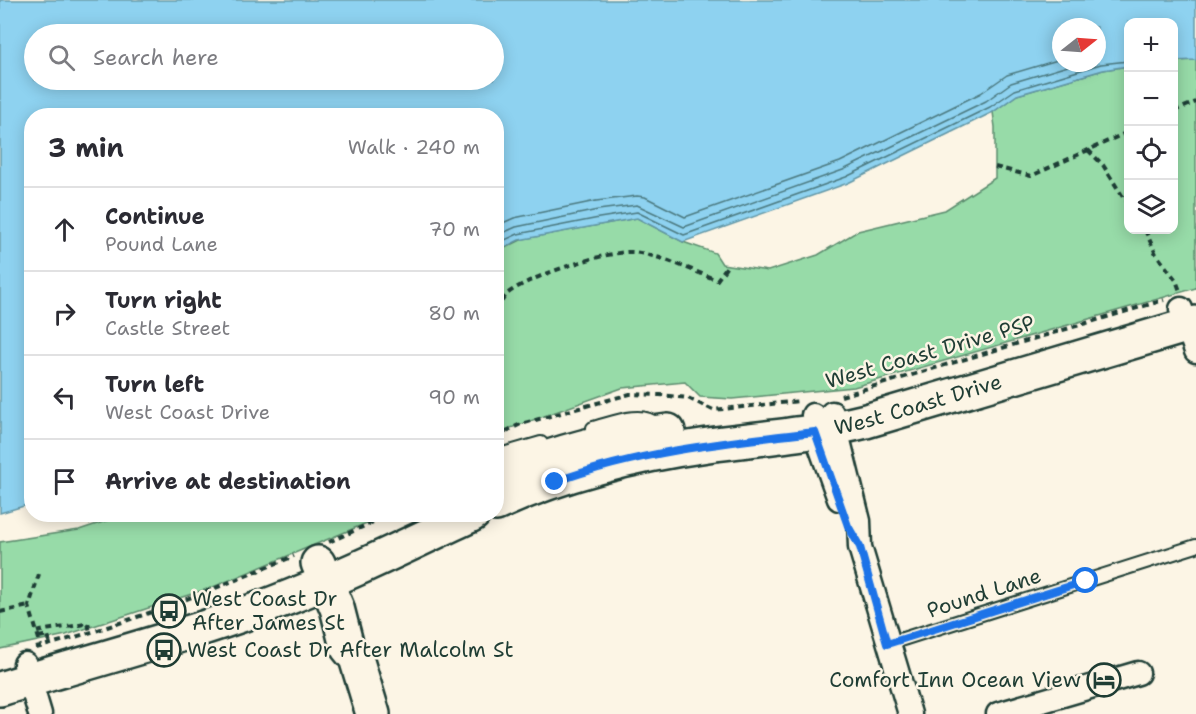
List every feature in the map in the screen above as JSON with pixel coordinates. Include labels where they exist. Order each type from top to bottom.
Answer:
[{"type":"main road","name":"West Coast Drive","points":[[504,501],[573,475],[640,457],[705,446],[1187,312]]},
{"type":"main road","name":"West Coast Drive","points":[[504,475],[600,442],[660,432],[823,414]]},
{"type":"main road","points":[[24,662],[128,652],[296,594],[323,562],[404,522]]},
{"type":"main road","points":[[24,662],[173,620],[323,562],[448,522]]},
{"type":"main road","points":[[323,562],[352,598],[359,643],[350,644]]},
{"type":"main road","points":[[296,594],[318,607],[350,644],[373,714]]},
{"type":"street","points":[[823,414],[859,521],[860,547],[887,644],[910,714]]},
{"type":"street","points":[[24,662],[40,714]]},
{"type":"street","points":[[998,714],[1138,673]]},
{"type":"lane","points":[[577,433],[618,421],[641,418],[651,419],[658,425],[660,432]]},
{"type":"lane","points":[[504,454],[556,439]]},
{"type":"lane","name":"Pound Lane","points":[[887,644],[1196,546]]},
{"type":"path","points":[[1178,109],[1196,102]]},
{"type":"path","points":[[995,168],[1031,176],[1124,134]]},
{"type":"path","points":[[1088,150],[1103,165],[1124,198]]},
{"type":"path","points":[[1147,234],[1156,254],[1176,280],[1187,312]]},
{"type":"path","points":[[504,298],[507,294],[545,273],[592,259],[632,252],[657,258],[717,280],[728,265]]},
{"type":"path","name":"West Coast Drive PSP","points":[[504,432],[520,424],[630,394],[660,394],[688,398],[713,410],[823,414],[1187,312]]},
{"type":"path","points":[[24,662],[51,644],[201,594],[323,562],[376,522]]},
{"type":"path","points":[[24,662],[37,632],[29,606],[39,574]]},
{"type":"path","points":[[0,612],[29,606]]},
{"type":"path","points":[[37,632],[51,628],[72,628],[88,623],[90,632]]},
{"type":"path","points":[[24,662],[48,634],[51,644]]},
{"type":"green space","points":[[1196,60],[1196,288],[854,387],[732,399],[700,397],[685,382],[622,388],[504,430],[504,248],[523,239],[637,218],[683,242],[715,253],[722,264],[768,271],[818,255],[858,231],[945,210],[995,178],[993,112],[1017,95],[1096,72],[1106,72],[1106,70],[1124,67],[1124,234],[1178,234],[1178,61]]},
{"type":"green space","points":[[103,522],[369,522],[213,587],[66,635],[0,649],[0,542],[79,530]]},
{"type":"water","points":[[0,0],[1196,0],[1196,60],[1178,61],[1178,18],[1124,18],[1124,67],[1106,70],[1106,18],[1052,18],[1052,72],[1096,72],[1017,95],[993,112],[848,183],[683,242],[637,218],[519,240],[504,248],[504,108],[24,108],[24,506],[0,513]]},
{"type":"place","name":"West Coast Dr After James St","points":[[169,611]]},
{"type":"place","name":"West Coast Dr After Malcolm St","points":[[164,650]]},
{"type":"place","name":"Comfort Inn Ocean View","points":[[1104,680]]},
{"type":"route","points":[[555,482],[640,457],[753,439],[815,432],[848,526],[860,547],[887,644],[1086,581]]}]
